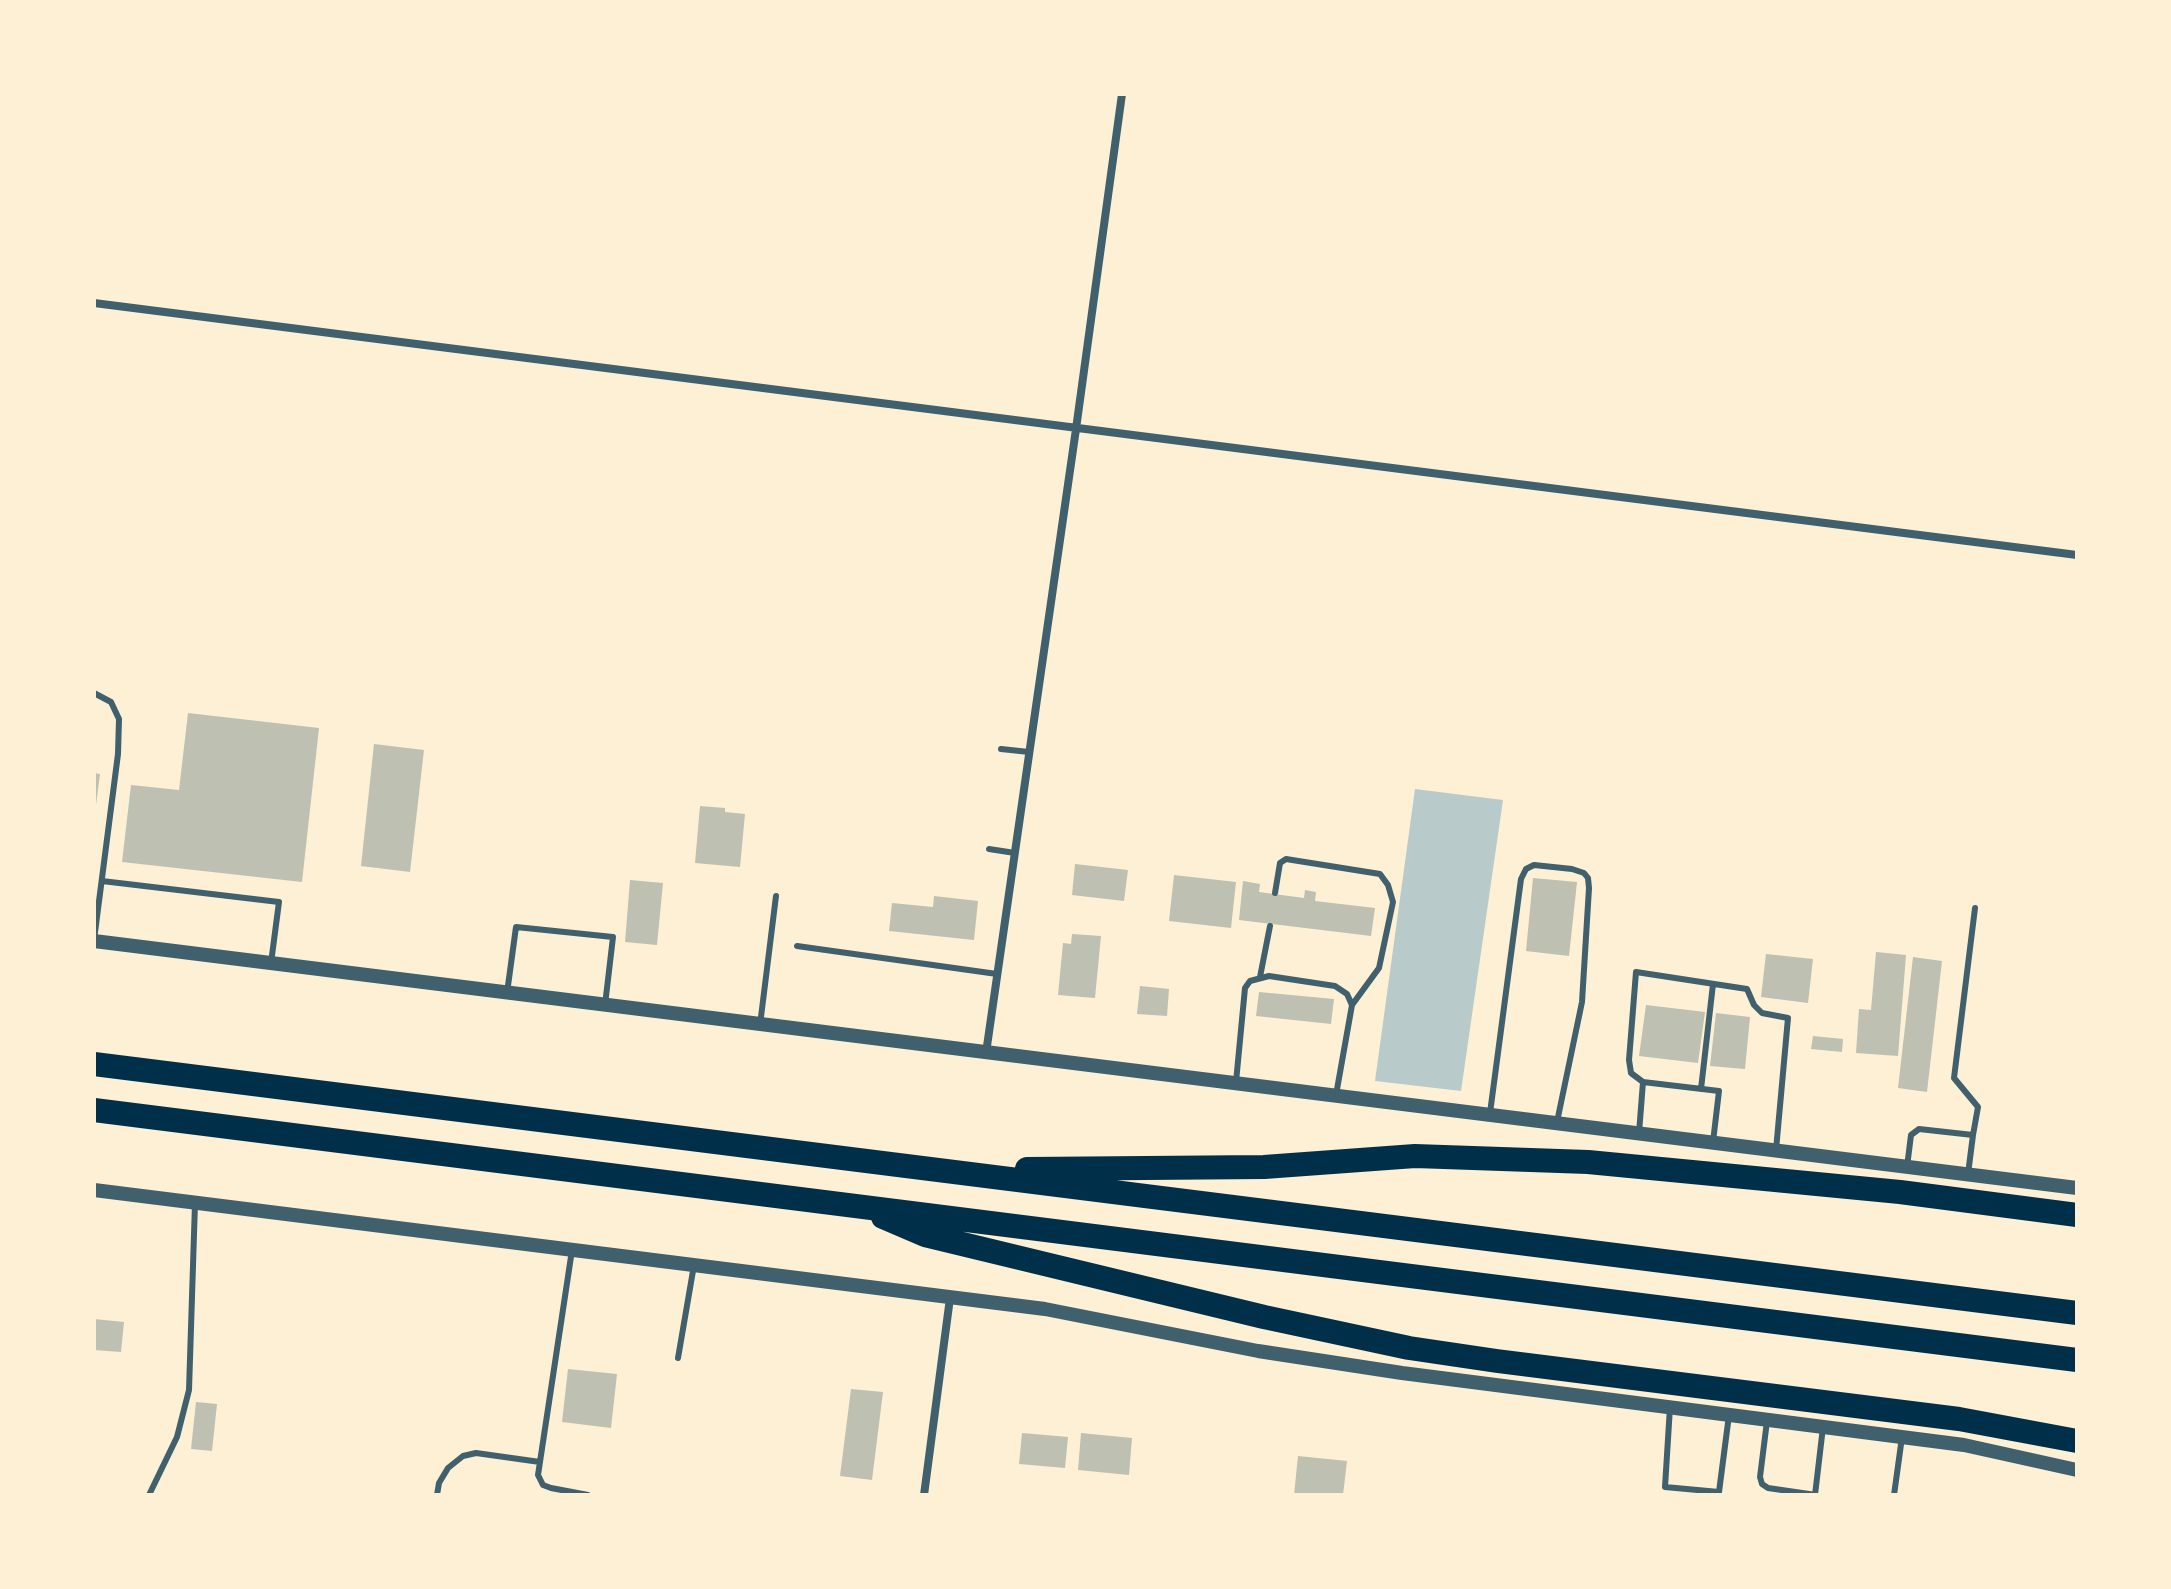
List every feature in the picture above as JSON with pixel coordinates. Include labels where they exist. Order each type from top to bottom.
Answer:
[{"type":"highway","points":[[94,1064],[2077,1313]]},
{"type":"highway","points":[[94,1110],[2077,1360]]},
{"type":"highway","points":[[928,1169],[1264,1167],[1415,1156],[1588,1162],[1900,1192],[2077,1215]]},
{"type":"highway","points":[[855,1205],[925,1235],[1351,1337],[1497,1361],[1959,1419],[2077,1441]]},
{"type":"street","points":[[986,1053],[1122,94]]},
{"type":"street","points":[[94,303],[2077,555]]},
{"type":"street","points":[[94,941],[2077,1188]]},
{"type":"street","points":[[94,1190],[1045,1309],[1205,1341],[1402,1373],[1964,1445],[2077,1470]]},
{"type":"street","points":[[924,1495],[950,1298]]},
{"type":"lane","points":[[94,693],[111,702],[119,719],[118,754],[94,941]]},
{"type":"lane","points":[[1001,749],[1029,752]]},
{"type":"lane","points":[[989,849],[1015,853]]},
{"type":"lane","points":[[1275,893],[1280,863],[1286,859],[1380,874],[1388,885],[1393,902],[1379,968],[1352,1005],[1336,1095]]},
{"type":"lane","points":[[1489,1114],[1521,879],[1526,869],[1534,865],[1572,869],[1584,873],[1589,888],[1582,1002],[1557,1122]]},
{"type":"lane","points":[[102,881],[279,902],[271,963]]},
{"type":"lane","points":[[760,1025],[776,896]]},
{"type":"lane","points":[[1968,1174],[1978,1107],[1954,1078],[1975,908]]},
{"type":"lane","points":[[1260,977],[1270,926]]},
{"type":"lane","points":[[507,993],[516,927],[613,937],[605,1005]]},
{"type":"lane","points":[[797,946],[997,974]]},
{"type":"lane","points":[[1713,1142],[1719,1091],[1643,1082],[1631,1073],[1629,1060],[1636,972],[1747,989],[1754,1005],[1762,1013],[1788,1018],[1776,1150]]},
{"type":"lane","points":[[1236,1082],[1245,988],[1250,981],[1260,977],[1335,986],[1347,994],[1352,1005]]},
{"type":"lane","points":[[1701,1089],[1713,984]]},
{"type":"lane","points":[[1639,1133],[1643,1082]]},
{"type":"lane","points":[[1907,1167],[1911,1135],[1919,1129],[1973,1135]]},
{"type":"lane","points":[[149,1495],[177,1437],[189,1390],[195,1203]]},
{"type":"lane","points":[[572,1250],[538,1475],[543,1485],[588,1495]]},
{"type":"lane","points":[[678,1358],[694,1265]]},
{"type":"lane","points":[[1670,1407],[1665,1487],[1719,1494],[1729,1415]]},
{"type":"lane","points":[[1767,1421],[1760,1477],[1762,1484],[1768,1488],[1816,1495],[1823,1427]]},
{"type":"lane","points":[[1894,1495],[1902,1437]]},
{"type":"lane","points":[[437,1495],[439,1483],[448,1468],[463,1456],[476,1453],[540,1462]]},
{"type":"shaded area","points":[[1415,789],[1503,800],[1461,1091],[1375,1081]]},
{"type":"building","points":[[188,713],[319,728],[302,882],[122,862],[131,785],[179,790]]},
{"type":"building","points":[[374,744],[424,750],[410,872],[361,866]]},
{"type":"building","points":[[94,773],[100,774],[96,805],[94,805]]},
{"type":"building","points":[[700,806],[725,808],[725,812],[745,814],[740,867],[695,863]]},
{"type":"building","points":[[1075,864],[1128,870],[1124,901],[1072,895]]},
{"type":"building","points":[[1174,875],[1236,882],[1231,928],[1169,921]]},
{"type":"building","points":[[1533,878],[1577,882],[1569,956],[1526,951]]},
{"type":"building","points":[[630,880],[663,883],[657,945],[625,942]]},
{"type":"building","points":[[1243,881],[1260,884],[1259,892],[1304,898],[1305,890],[1316,892],[1315,901],[1375,908],[1371,936],[1239,920]]},
{"type":"building","points":[[934,896],[978,901],[974,940],[889,931],[892,903],[933,907]]},
{"type":"building","points":[[1072,934],[1101,936],[1095,998],[1058,995],[1063,943],[1071,944]]},
{"type":"building","points":[[1876,952],[1906,955],[1898,1056],[1856,1053],[1859,1009],[1871,1010]]},
{"type":"building","points":[[1766,954],[1813,959],[1808,1003],[1761,997]]},
{"type":"building","points":[[1913,957],[1942,961],[1927,1092],[1898,1088]]},
{"type":"building","points":[[1140,986],[1169,989],[1167,1016],[1137,1014]]},
{"type":"building","points":[[1259,992],[1334,999],[1331,1024],[1256,1016]]},
{"type":"building","points":[[1646,1005],[1705,1012],[1698,1063],[1639,1056]]},
{"type":"building","points":[[1716,1013],[1750,1017],[1745,1069],[1710,1066]]},
{"type":"building","points":[[1813,1036],[1843,1039],[1842,1052],[1811,1049]]},
{"type":"building","points":[[94,1319],[124,1322],[121,1352],[94,1350]]},
{"type":"building","points":[[568,1369],[617,1374],[611,1428],[562,1422]]},
{"type":"building","points":[[851,1389],[883,1392],[872,1480],[840,1476]]},
{"type":"building","points":[[196,1402],[217,1404],[212,1451],[191,1449]]},
{"type":"building","points":[[1022,1433],[1068,1437],[1065,1468],[1019,1464]]},
{"type":"building","points":[[1081,1433],[1132,1438],[1129,1475],[1078,1470]]},
{"type":"building","points":[[1298,1456],[1347,1461],[1343,1495],[1294,1495]]}]
